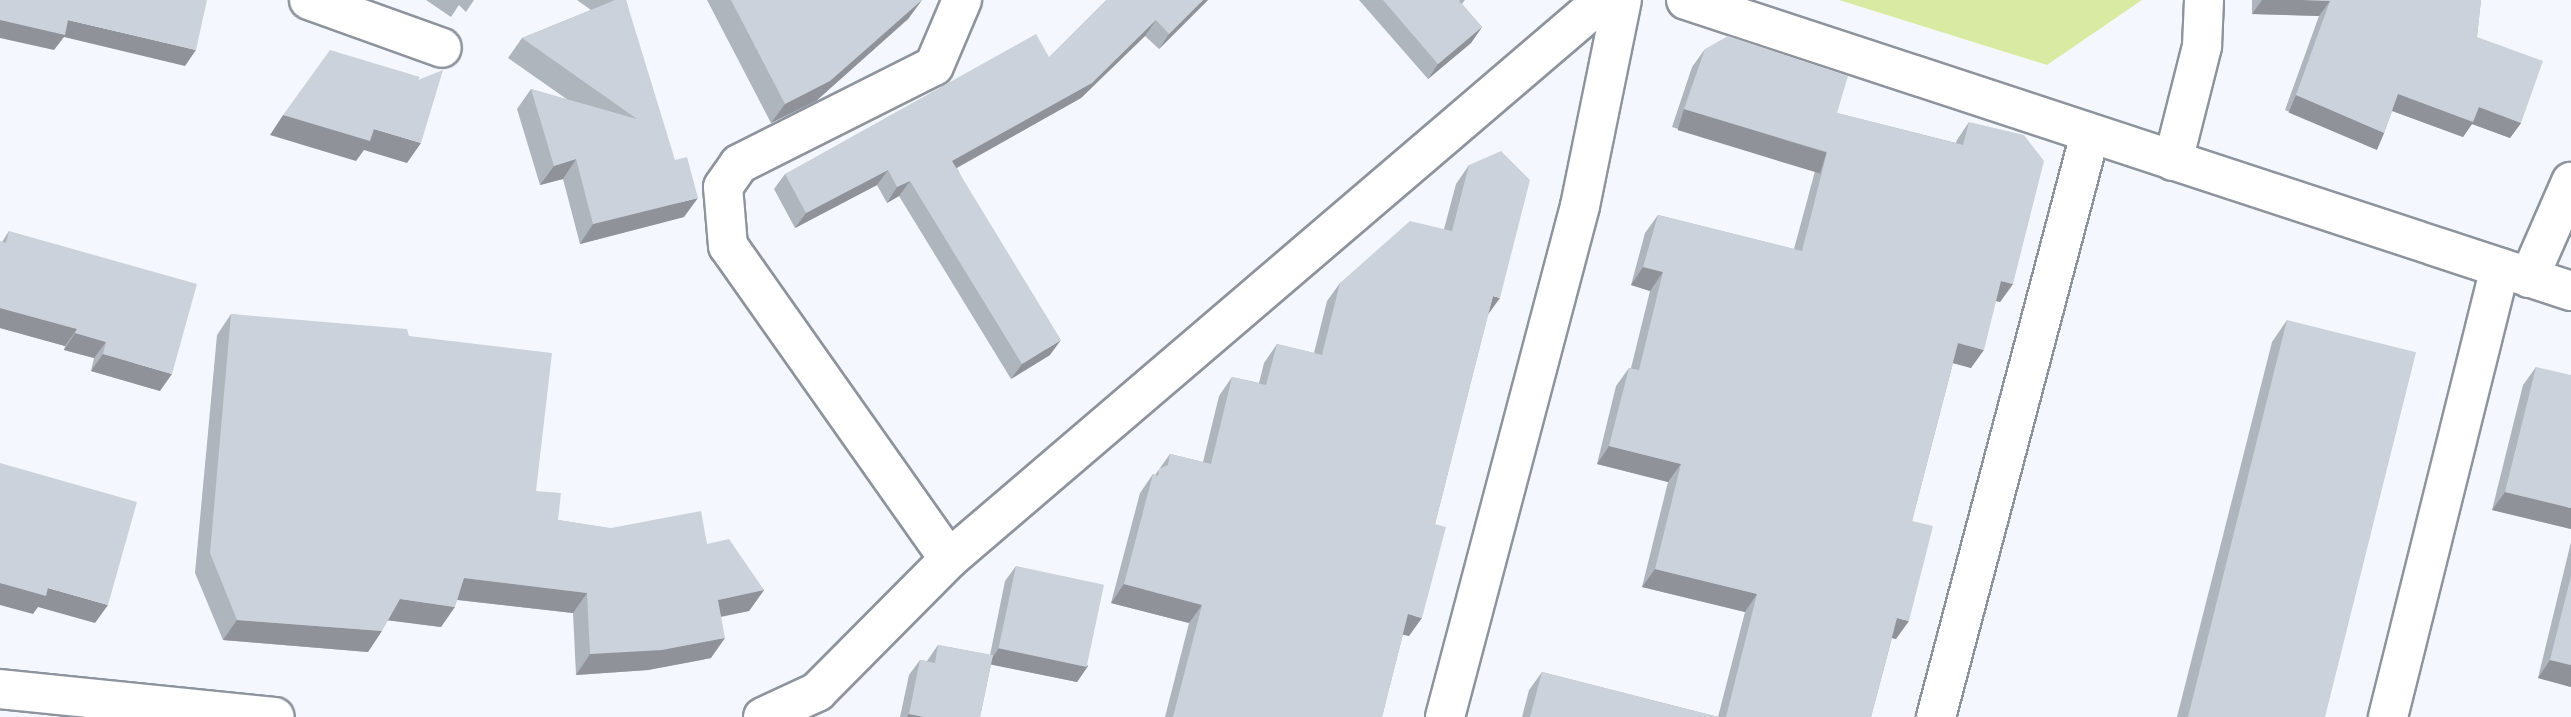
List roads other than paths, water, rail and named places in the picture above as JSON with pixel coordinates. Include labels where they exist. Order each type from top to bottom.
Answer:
[{"type":"street","points":[[309,0],[442,48]]},
{"type":"street","points":[[949,559],[728,246],[723,187],[739,163],[933,66],[962,0]]},
{"type":"street","points":[[763,717],[817,692],[949,559],[1604,0]]},
{"type":"street","points":[[1445,717],[1580,206],[1622,0]]},
{"type":"street","points":[[1686,0],[2571,291]]},
{"type":"street","points":[[2173,161],[2202,47],[2204,0]]},
{"type":"street","points":[[1936,717],[2090,134]]},
{"type":"street","points":[[2388,717],[2515,273],[2571,182]]},
{"type":"street","points":[[0,689],[275,717]]}]
